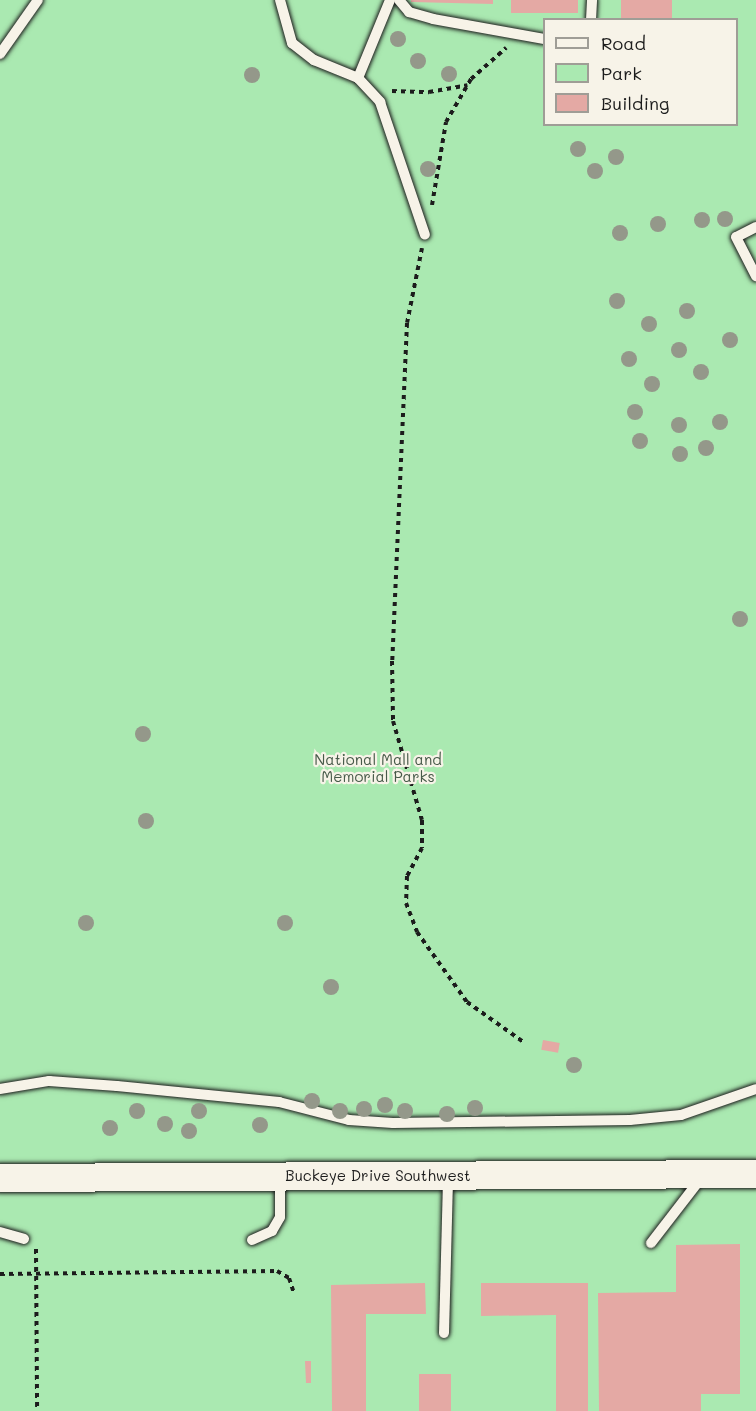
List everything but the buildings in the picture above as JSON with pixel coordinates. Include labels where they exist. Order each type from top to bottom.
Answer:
[{"type":"street","name":"Buckeye Drive Southwest","points":[[0,1179],[756,1174]]},
{"type":"lane","points":[[0,54],[38,0]]},
{"type":"lane","points":[[280,0],[292,43],[314,60],[358,78],[380,102],[424,235]]},
{"type":"lane","points":[[358,78],[390,0]]},
{"type":"lane","points":[[399,0],[409,12],[518,38],[543,39]]},
{"type":"lane","points":[[591,18],[592,0]]},
{"type":"lane","points":[[756,227],[736,237],[756,276]]},
{"type":"lane","points":[[0,1089],[49,1082],[117,1086],[279,1102],[349,1120],[393,1122],[630,1120],[681,1115],[756,1089]]},
{"type":"lane","points":[[651,1243],[704,1174]]},
{"type":"lane","points":[[444,1333],[448,1176]]},
{"type":"lane","points":[[252,1240],[272,1231],[280,1217],[280,1177]]},
{"type":"lane","points":[[0,1232],[24,1239]]},
{"type":"path","points":[[518,38],[468,84],[446,122],[407,323],[392,660],[393,721],[422,820],[422,848],[407,876],[406,903],[417,932],[467,1002],[525,1043]]},
{"type":"path","points":[[368,89],[429,92],[468,84]]},
{"type":"path","points":[[36,1239],[37,1411]]},
{"type":"path","points":[[0,1274],[277,1271],[289,1278],[294,1293]]},
{"type":"green space","name":"National Mall and Memorial Parks","points":[[0,0],[756,0],[756,1411],[0,1411]]}]
